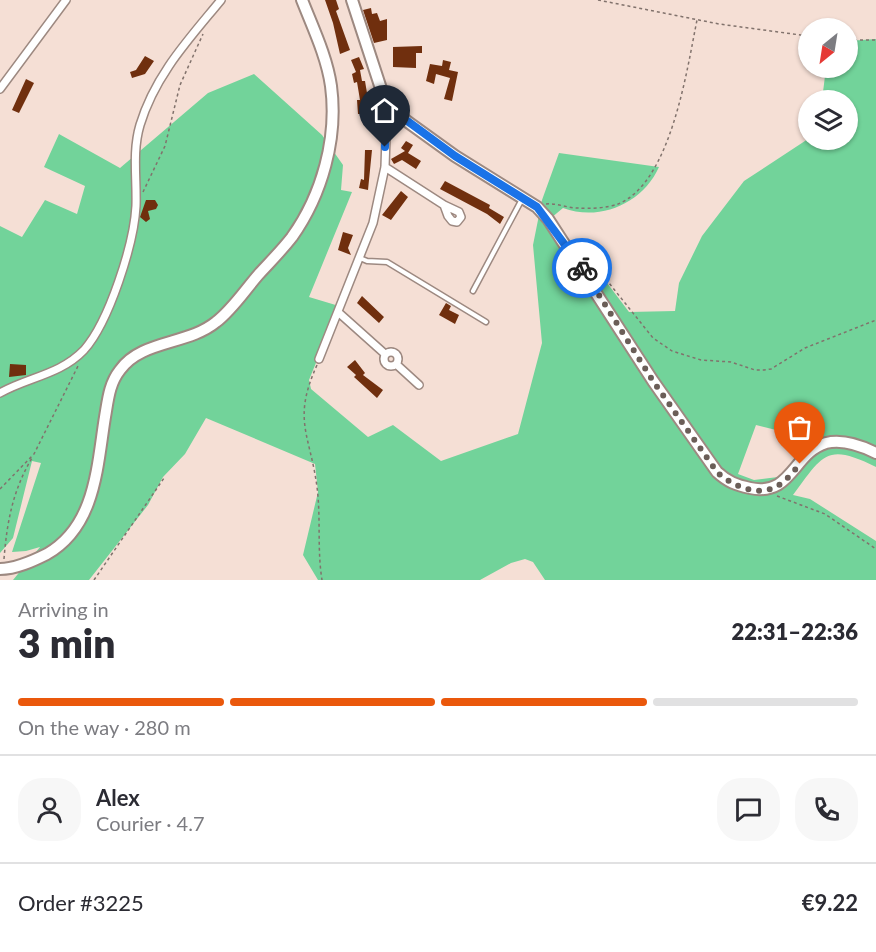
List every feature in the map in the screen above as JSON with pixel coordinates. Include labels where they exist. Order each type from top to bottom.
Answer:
[{"type":"street","points":[[0,89],[66,0]]},
{"type":"street","points":[[0,393],[54,372],[83,351],[105,317],[133,231],[136,206],[135,148],[149,100],[167,68],[221,0]]},
{"type":"street","points":[[1,569],[33,562],[51,552],[66,540],[87,508],[110,388],[120,369],[133,357],[195,334],[216,322],[284,246],[305,216],[325,165],[333,115],[331,85],[302,0]]},
{"type":"street","points":[[319,359],[373,223],[385,167],[387,106],[352,0]]},
{"type":"street","points":[[387,106],[455,156],[537,207],[574,256],[653,381],[717,472],[729,483],[758,490],[774,488],[791,475],[808,453],[827,443],[848,443],[876,453]]},
{"type":"street","points":[[385,167],[444,205]]},
{"type":"street","points":[[338,312],[385,354],[390,352],[396,355],[398,359],[396,364],[419,385]]},
{"type":"lane","points":[[472,291],[523,198]]},
{"type":"lane","points":[[360,258],[367,261],[387,262],[486,322]]},
{"type":"path","points":[[598,0],[697,20],[798,35]]},
{"type":"path","points":[[537,207],[551,204],[578,209],[619,203],[646,182],[659,160],[678,112],[697,20]]},
{"type":"path","points":[[136,206],[165,146],[180,85],[204,30]]},
{"type":"path","points":[[858,40],[876,40]]},
{"type":"path","points":[[574,256],[588,258],[593,263],[653,338],[672,351],[701,360],[731,362],[755,370],[771,369],[805,348],[876,320]]},
{"type":"path","points":[[1,569],[6,529],[14,493],[81,360],[83,351]]},
{"type":"path","points":[[319,359],[308,385],[303,409],[304,430],[317,486],[318,554],[322,580]]},
{"type":"path","points":[[0,489],[34,454]]},
{"type":"path","points":[[94,580],[164,478]]},
{"type":"path","points":[[758,490],[805,504],[825,514],[876,549]]},
{"type":"green space","points":[[876,39],[876,467],[846,455],[836,454],[827,457],[819,462],[793,495],[810,499],[876,541],[876,580],[545,580],[533,562],[525,559],[511,563],[480,580],[318,580],[303,555],[318,492],[315,464],[206,418],[185,454],[163,477],[148,505],[89,580],[13,580],[40,547],[12,552],[41,463],[32,461],[13,538],[0,553],[0,226],[22,237],[45,200],[77,214],[85,186],[44,167],[59,134],[120,168],[208,93],[254,74],[322,135],[343,165],[341,190],[352,192],[309,297],[339,306],[309,380],[311,389],[368,437],[393,425],[441,461],[518,434],[542,343],[533,245],[542,200],[559,153],[659,167],[652,180],[642,191],[619,206],[591,213],[563,208],[545,223],[595,267],[629,312],[675,311],[679,283],[702,236],[744,181],[798,146],[798,150],[858,150],[858,90],[823,90],[825,78],[858,78],[858,40]],"holes":[[[756,425],[832,444],[798,462],[786,476],[754,480],[738,474]]]},
{"type":"building","points":[[325,0],[336,0],[339,9],[336,11],[350,50],[340,54],[333,23]]},
{"type":"building","points":[[371,8],[372,14],[377,13],[380,21],[387,19],[387,40],[374,43],[363,10]]},
{"type":"building","points":[[422,46],[422,53],[416,53],[416,68],[393,67],[393,47]]},
{"type":"building","points":[[145,56],[154,61],[145,74],[132,78],[130,72],[136,70]]},
{"type":"building","points":[[359,57],[364,69],[360,70],[367,93],[367,114],[358,114],[357,100],[360,100],[357,82],[354,83],[352,74],[356,72],[351,60]]},
{"type":"building","points":[[443,60],[451,62],[449,70],[458,72],[452,101],[444,99],[450,78],[436,74],[434,84],[426,81],[430,64],[442,66]]},
{"type":"building","points":[[26,79],[34,83],[19,113],[12,110]]},
{"type":"building","points":[[406,141],[413,145],[408,153],[421,161],[416,169],[402,160],[394,164],[391,159],[405,151],[401,148]]},
{"type":"building","points":[[365,150],[372,150],[368,190],[359,188],[361,179],[364,180]]},
{"type":"building","points":[[445,181],[490,205],[489,208],[504,217],[500,224],[487,214],[440,189]]},
{"type":"building","points":[[401,191],[408,197],[391,220],[382,215]]},
{"type":"building","points":[[146,200],[155,200],[158,205],[156,209],[148,211],[150,219],[146,222],[140,217]]},
{"type":"building","points":[[343,232],[353,235],[348,248],[351,255],[338,250]]},
{"type":"building","points":[[362,296],[384,317],[379,323],[357,303]]},
{"type":"building","points":[[446,303],[451,306],[449,310],[459,315],[455,324],[439,315]]},
{"type":"building","points":[[355,360],[365,373],[363,375],[383,390],[377,398],[354,377],[356,375],[347,367]]},
{"type":"building","points":[[10,364],[26,365],[26,375],[9,377]]},
{"type":"way so far","points":[[582,268],[653,381],[717,472],[729,483],[758,490],[774,488],[791,475],[800,464]]},
{"type":"route","points":[[385,147],[387,106],[455,156],[537,207],[582,268]]}]
